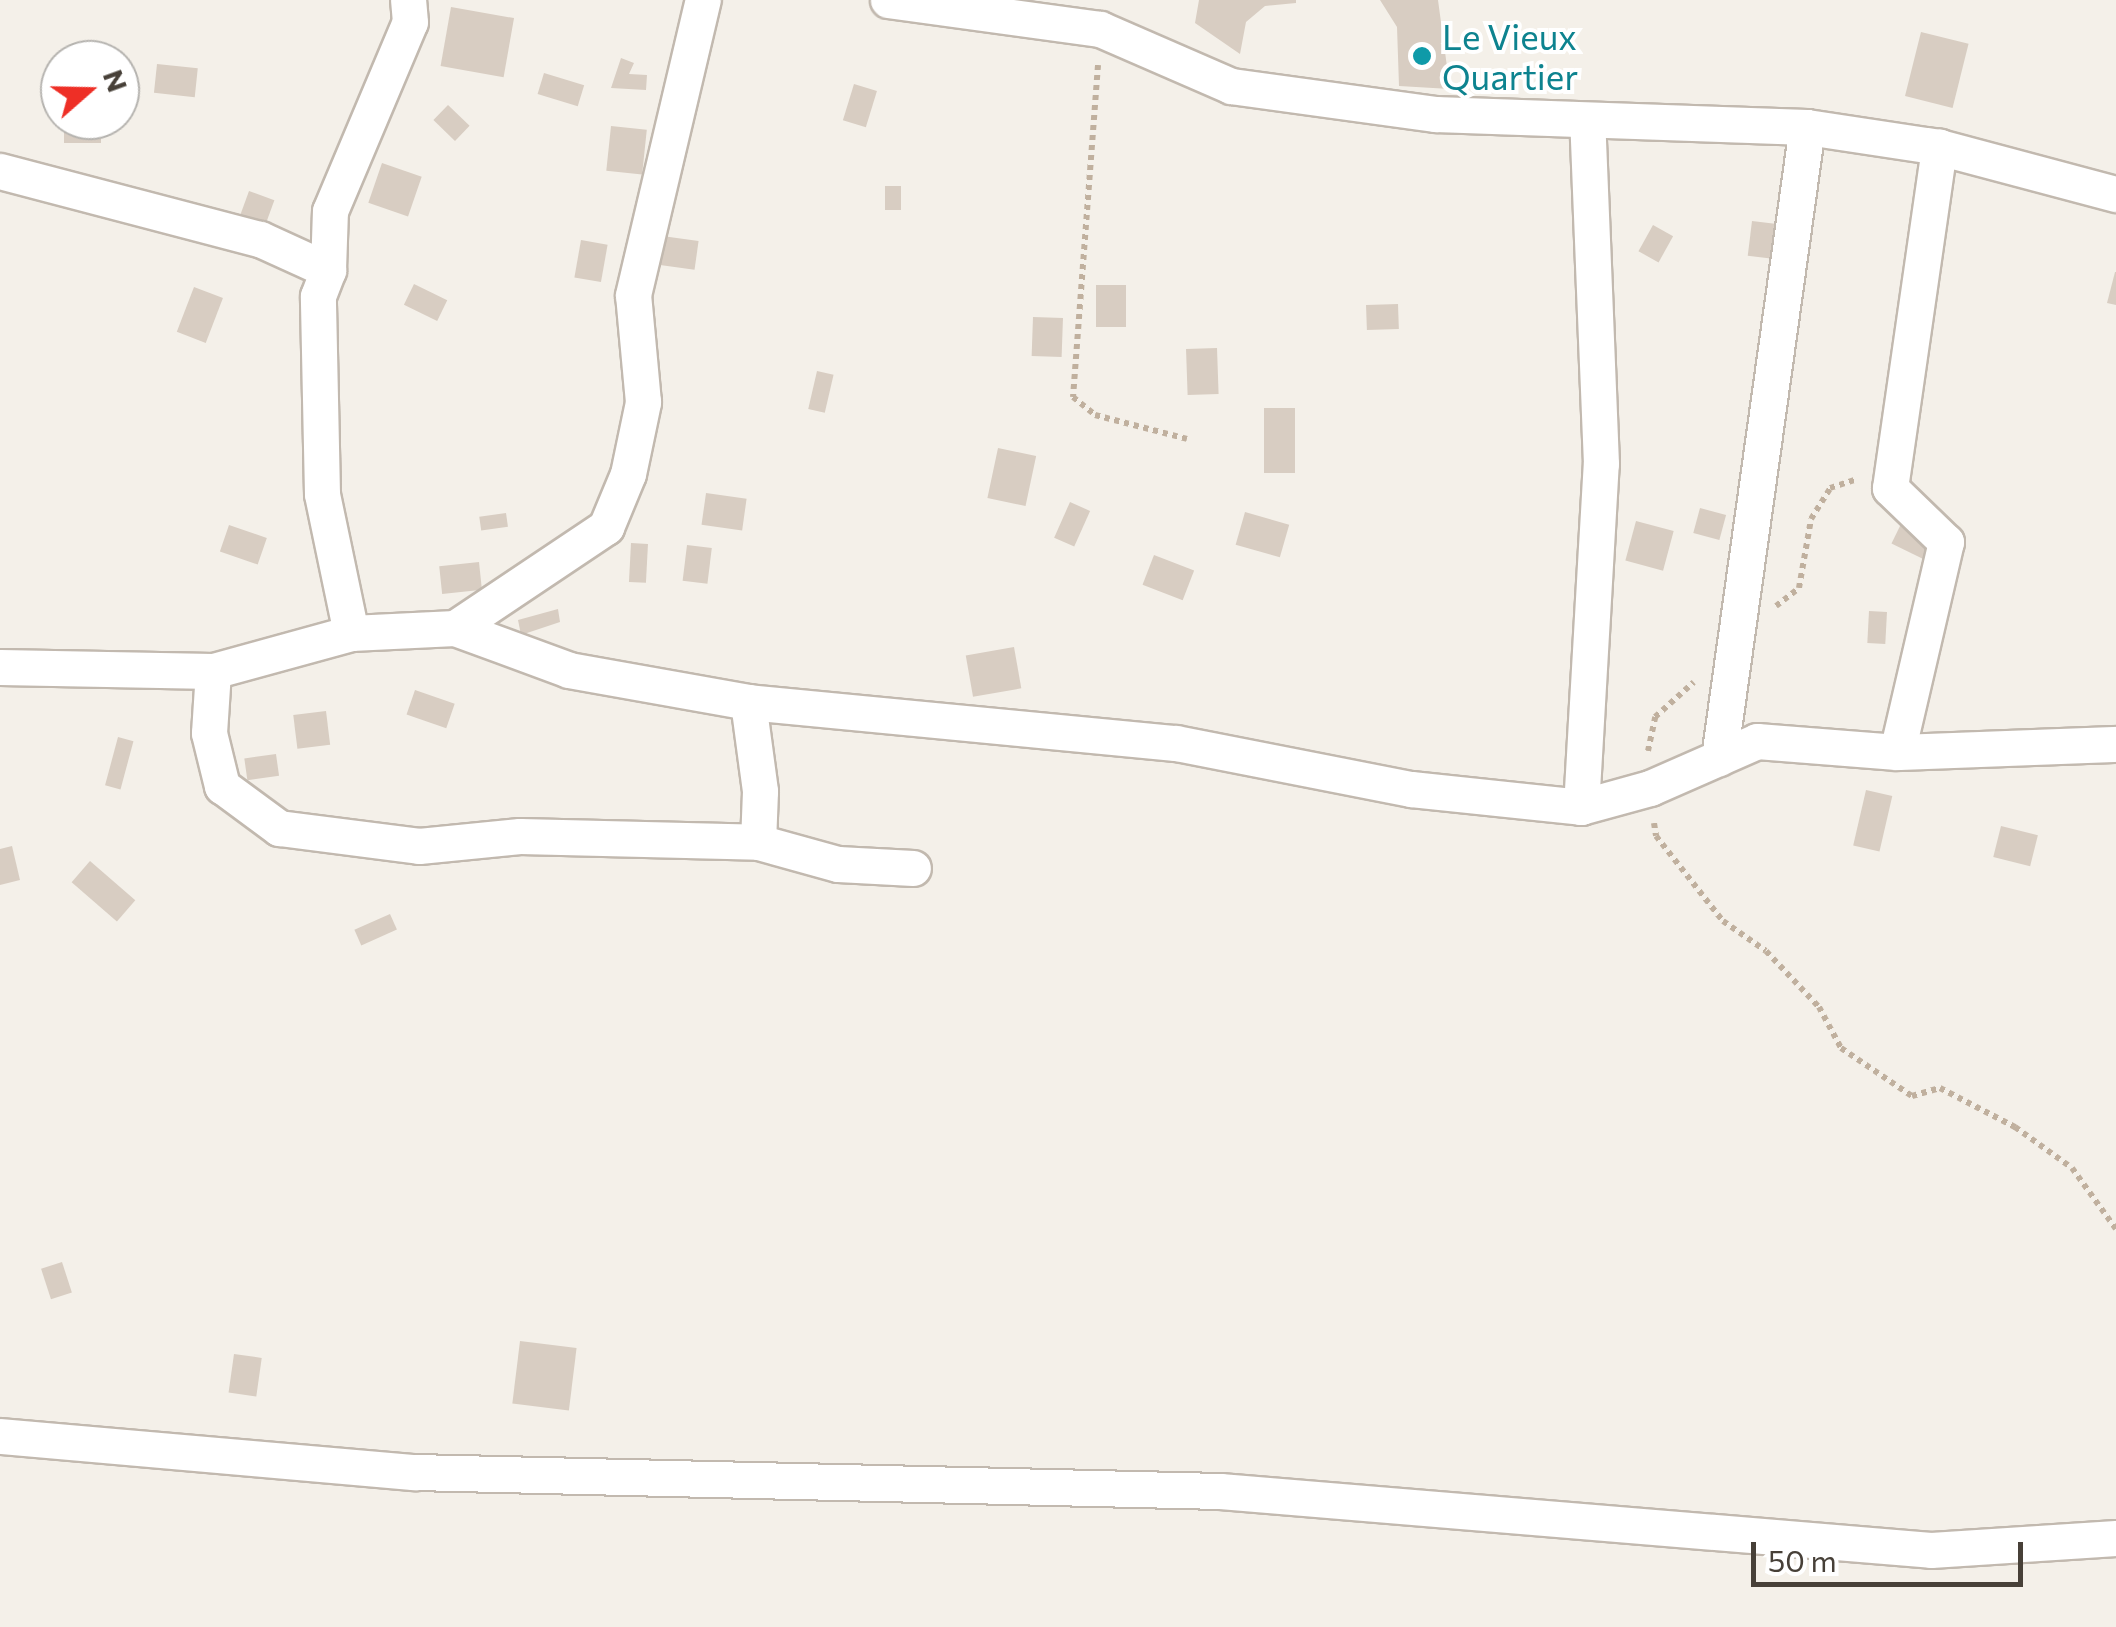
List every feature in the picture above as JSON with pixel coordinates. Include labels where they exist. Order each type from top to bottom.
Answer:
[{"type":"street","points":[[350,633],[322,494],[317,328],[328,270],[330,211],[410,22],[408,0]]},
{"type":"street","points":[[455,628],[606,527],[628,474],[643,402],[632,296],[704,0]]},
{"type":"street","points":[[888,0],[1100,29],[1232,86],[1435,114],[1806,127],[1939,147],[2116,194]]},
{"type":"street","points":[[1581,807],[1601,464],[1587,121]]},
{"type":"street","points":[[1719,758],[1732,642],[1790,278],[1806,127]]},
{"type":"street","points":[[1897,752],[1946,542],[1890,488],[1939,147]]},
{"type":"street","points":[[0,170],[260,239],[328,270]]},
{"type":"street","points":[[0,667],[214,671],[350,633],[455,628],[569,670],[748,702],[1176,743],[1412,789],[1581,807],[1650,788],[1756,741],[1961,754],[2116,744]]},
{"type":"street","points":[[214,671],[208,734],[222,786],[279,828],[418,846],[520,836],[758,842],[838,864],[914,868]]},
{"type":"street","points":[[748,702],[760,791],[758,842]]},
{"type":"street","points":[[0,1436],[414,1472],[1220,1491],[1931,1550],[2116,1538]]},
{"type":"path","points":[[1100,29],[1073,397],[1095,415],[1187,439]]},
{"type":"path","points":[[1890,488],[1856,480],[1830,488],[1811,519],[1799,588],[1732,642],[1656,717],[1650,788],[1656,836],[1724,921],[1766,951],[1819,1007],[1841,1048],[1912,1096],[1940,1088],[2015,1126],[2072,1168],[2116,1229]]},
{"type":"building","points":[[1199,0],[1296,3],[1265,6],[1246,22],[1240,54],[1195,23]]},
{"type":"building","name":"Le Vieux Quartier","points":[[1380,0],[1438,0],[1450,89],[1399,86],[1397,27]]},
{"type":"building","points":[[451,7],[514,18],[504,77],[441,66]]},
{"type":"building","points":[[1921,32],[1969,44],[1953,108],[1905,96]]},
{"type":"building","points":[[621,58],[634,63],[629,74],[647,75],[646,90],[611,88]]},
{"type":"building","points":[[157,64],[198,68],[195,97],[154,93]]},
{"type":"building","points":[[544,73],[584,85],[578,106],[538,94]]},
{"type":"building","points":[[854,84],[877,91],[866,127],[843,120]]},
{"type":"building","points":[[448,105],[470,126],[455,141],[433,120]]},
{"type":"building","points":[[611,126],[647,130],[642,175],[606,171]]},
{"type":"building","points":[[64,140],[101,140],[64,143]]},
{"type":"building","points":[[382,163],[422,177],[408,216],[368,203]]},
{"type":"building","points":[[885,186],[901,186],[901,210],[885,210]]},
{"type":"building","points":[[249,191],[274,200],[264,227],[239,218]]},
{"type":"building","points":[[1752,221],[1775,224],[1771,259],[1748,256]]},
{"type":"building","points":[[1653,225],[1673,236],[1659,262],[1638,251]]},
{"type":"building","points":[[655,235],[699,241],[695,270],[651,264]]},
{"type":"building","points":[[581,240],[608,245],[601,282],[574,277]]},
{"type":"building","points":[[2116,272],[2116,305],[2107,303]]},
{"type":"building","points":[[414,284],[447,300],[437,321],[404,305]]},
{"type":"building","points":[[1096,285],[1126,285],[1126,327],[1096,327]]},
{"type":"building","points":[[194,287],[223,298],[206,343],[177,332]]},
{"type":"building","points":[[1398,304],[1399,329],[1367,330],[1366,305]]},
{"type":"building","points":[[1033,317],[1063,318],[1062,357],[1032,356]]},
{"type":"building","points":[[1217,348],[1219,394],[1188,395],[1186,349]]},
{"type":"building","points":[[817,371],[834,375],[825,413],[808,409]]},
{"type":"building","points":[[1264,408],[1295,408],[1295,473],[1264,473]]},
{"type":"building","points":[[998,448],[1036,456],[1026,506],[987,498]]},
{"type":"building","points":[[706,493],[747,499],[742,530],[702,525]]},
{"type":"building","points":[[1070,502],[1090,511],[1074,547],[1054,538]]},
{"type":"building","points":[[1700,508],[1726,515],[1719,540],[1693,533]]},
{"type":"building","points":[[1245,512],[1289,525],[1280,557],[1236,545]]},
{"type":"building","points":[[506,513],[508,527],[481,531],[479,517]]},
{"type":"building","points":[[1636,521],[1674,531],[1663,571],[1625,561]]},
{"type":"building","points":[[1902,522],[1935,538],[1925,560],[1891,544]]},
{"type":"building","points":[[229,525],[267,538],[258,564],[220,551]]},
{"type":"building","points":[[631,543],[648,544],[646,583],[629,582]]},
{"type":"building","points":[[687,545],[712,548],[707,584],[683,581]]},
{"type":"building","points":[[1154,555],[1194,570],[1183,600],[1143,585]]},
{"type":"building","points":[[479,562],[482,590],[442,594],[439,566]]},
{"type":"building","points":[[558,609],[560,622],[521,635],[518,620]]},
{"type":"building","points":[[1869,611],[1887,612],[1885,644],[1867,643]]},
{"type":"building","points":[[1014,647],[1021,688],[973,697],[966,656]]},
{"type":"building","points":[[415,690],[455,704],[446,728],[407,715]]},
{"type":"building","points":[[326,711],[330,745],[297,749],[293,715]]},
{"type":"building","points":[[118,737],[133,741],[121,789],[105,785]]},
{"type":"building","points":[[276,754],[279,776],[247,780],[244,758]]},
{"type":"building","points":[[1866,790],[1892,796],[1879,852],[1853,846]]},
{"type":"building","points":[[2001,826],[2038,835],[2030,866],[1993,857]]},
{"type":"building","points":[[12,846],[20,880],[0,885],[0,849]]},
{"type":"building","points":[[90,861],[135,900],[117,921],[72,882]]},
{"type":"building","points":[[390,914],[397,930],[361,945],[354,930]]},
{"type":"building","points":[[62,1262],[72,1292],[51,1299],[41,1269]]},
{"type":"building","points":[[520,1341],[577,1348],[569,1410],[512,1404]]},
{"type":"building","points":[[234,1354],[262,1358],[256,1397],[229,1393]]},
{"type":"place","name":"Le Vieux Quartier","points":[[1422,56]]}]
